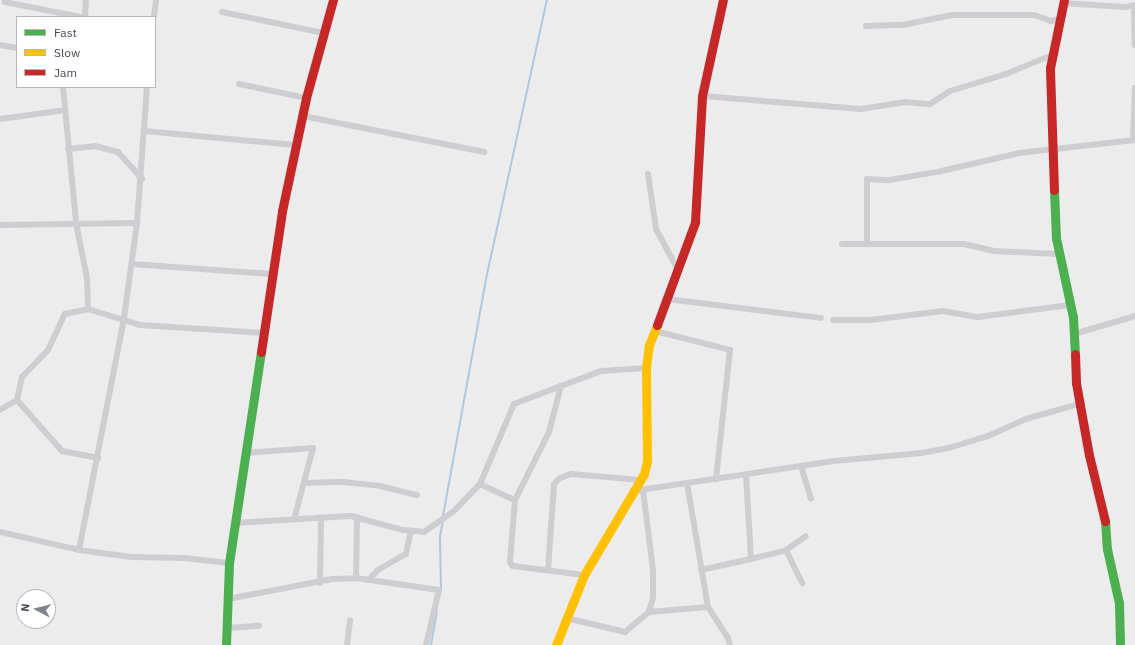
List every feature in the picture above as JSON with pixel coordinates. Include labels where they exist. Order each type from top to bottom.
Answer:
[{"type":"street","points":[[85,16],[86,0]]},
{"type":"street","points":[[154,16],[156,0]]},
{"type":"street","points":[[226,645],[229,563],[263,333],[295,145],[323,33],[333,0]]},
{"type":"street","points":[[556,645],[584,575],[633,491],[641,480],[647,461],[646,368],[654,332],[695,222],[702,96],[723,0]]},
{"type":"street","points":[[4,1],[59,15],[70,16]]},
{"type":"street","points":[[1120,645],[1120,610],[1107,549],[1105,515],[1089,455],[1082,402],[1074,371],[1074,334],[1070,305],[1058,254],[1052,149],[1050,68],[1064,2],[1135,5],[1135,45]]},
{"type":"street","points":[[222,12],[323,33]]},
{"type":"street","points":[[866,26],[903,25],[952,15],[1034,15],[1050,21],[1059,20]]},
{"type":"street","points":[[0,45],[16,48]]},
{"type":"street","points":[[702,96],[861,109],[906,102],[930,104],[950,91],[1006,74],[1052,55]]},
{"type":"street","points":[[239,84],[306,98]]},
{"type":"street","points":[[63,88],[76,223],[87,278],[88,309]]},
{"type":"street","points":[[79,550],[124,318],[132,264],[142,179],[147,88]]},
{"type":"street","points":[[867,243],[866,179],[889,180],[937,172],[1019,153],[1134,140],[1135,88]]},
{"type":"street","points":[[0,119],[65,110]]},
{"type":"street","points":[[302,116],[484,152]]},
{"type":"street","points":[[144,131],[295,145]]},
{"type":"street","points":[[68,149],[95,146],[118,152],[142,179]]},
{"type":"street","points":[[648,174],[656,229],[678,271]]},
{"type":"street","points":[[0,225],[137,223]]},
{"type":"street","points":[[842,244],[964,244],[994,250],[1058,254]]},
{"type":"street","points":[[132,264],[273,274]]},
{"type":"street","points":[[667,299],[821,318]]},
{"type":"street","points":[[833,320],[870,320],[943,312],[978,317],[1070,305]]},
{"type":"street","points":[[0,410],[17,400],[22,377],[48,350],[65,314],[88,309],[124,318],[140,325],[263,333]]},
{"type":"street","points":[[1074,334],[1135,316]]},
{"type":"street","points":[[654,332],[730,350],[716,479]]},
{"type":"street","points":[[235,523],[321,517],[358,517],[411,531],[424,532],[454,512],[480,484],[514,404],[601,371],[646,368]]},
{"type":"street","points":[[560,386],[549,432],[514,500],[510,562],[513,566],[584,575]]},
{"type":"street","points":[[17,400],[62,451],[98,458]]},
{"type":"street","points":[[633,491],[801,466],[952,447],[988,436],[1026,419],[1082,402]]},
{"type":"street","points":[[245,452],[313,448],[294,520]]},
{"type":"street","points":[[801,466],[810,498]]},
{"type":"street","points":[[548,570],[554,484],[560,478],[571,474],[641,480]]},
{"type":"street","points":[[746,474],[750,559]]},
{"type":"street","points":[[304,483],[343,482],[380,486],[417,495]]},
{"type":"street","points":[[687,483],[708,607],[728,638],[730,645]]},
{"type":"street","points":[[480,484],[514,500]]},
{"type":"street","points":[[566,618],[625,632],[649,612],[653,598],[653,570],[643,490]]},
{"type":"street","points":[[320,583],[321,517]]},
{"type":"street","points":[[356,578],[358,517]]},
{"type":"street","points":[[369,579],[378,570],[406,554],[411,531]]},
{"type":"street","points":[[0,532],[79,550],[132,557],[184,558],[229,563]]},
{"type":"street","points":[[701,570],[786,550],[806,536]]},
{"type":"street","points":[[786,550],[802,583]]},
{"type":"street","points":[[228,599],[356,578],[439,590],[426,645]]},
{"type":"street","points":[[649,612],[708,607]]},
{"type":"street","points":[[347,645],[350,620]]},
{"type":"street","points":[[227,628],[260,626]]},
{"type":"waterway","points":[[443,516],[486,279],[547,0]]},
{"type":"waterway","points":[[441,590],[440,536],[443,521]]},
{"type":"waterway","points":[[431,645],[437,612]]},
{"type":"traffic: fast","points":[[1054,190],[1056,238],[1073,317],[1075,354]]},
{"type":"traffic: fast","points":[[226,645],[229,563],[261,352]]},
{"type":"traffic: fast","points":[[1105,521],[1107,549],[1119,603],[1120,645]]},
{"type":"traffic: slow","points":[[556,645],[584,575],[644,474],[647,461],[646,368],[649,345],[657,325]]},
{"type":"traffic: jam","points":[[261,352],[282,211],[306,98],[333,0]]},
{"type":"traffic: jam","points":[[657,325],[695,222],[702,96],[723,0]]},
{"type":"traffic: jam","points":[[1054,190],[1050,68],[1064,0]]},
{"type":"traffic: jam","points":[[1075,354],[1076,383],[1089,455],[1105,521]]}]
